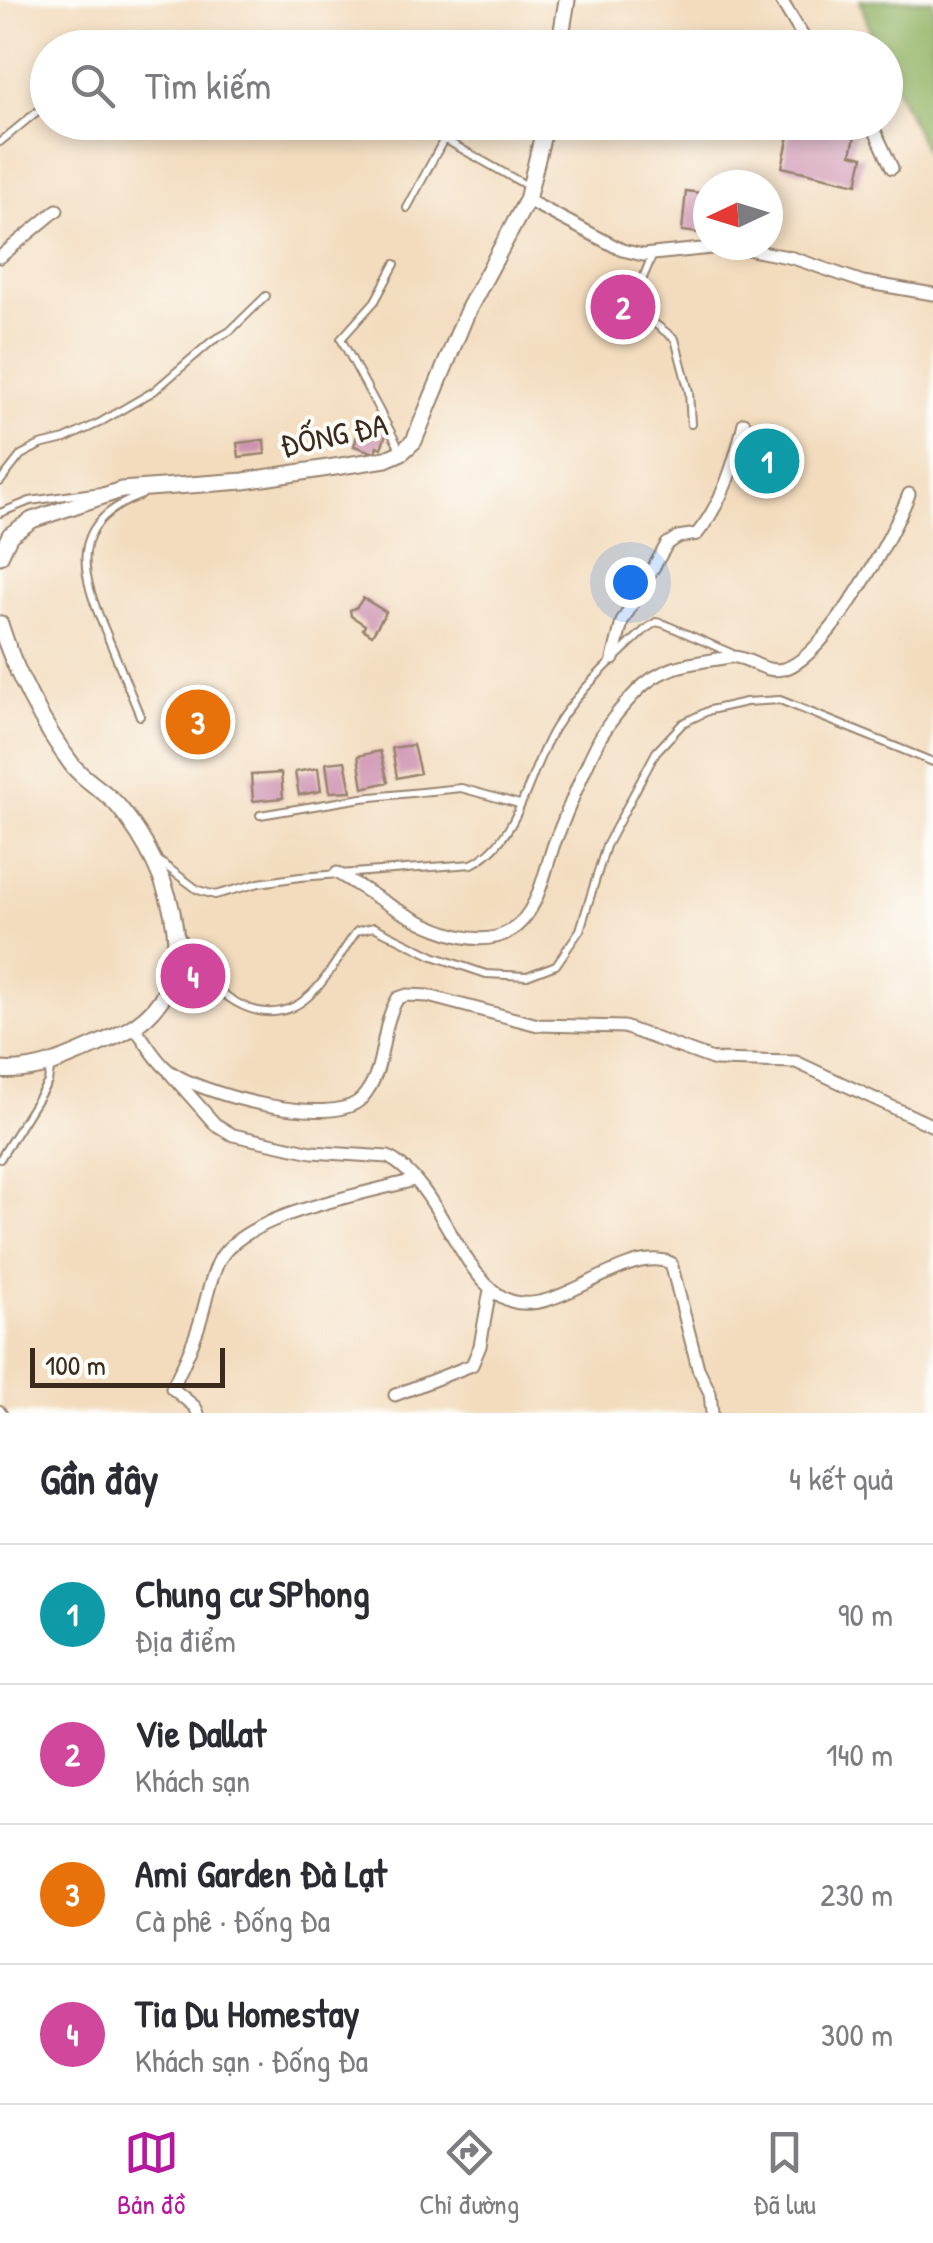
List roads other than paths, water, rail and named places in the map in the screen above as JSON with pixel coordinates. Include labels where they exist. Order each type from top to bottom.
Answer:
[{"type":"street","points":[[562,30],[567,0]]},
{"type":"street","points":[[780,0],[799,30]]},
{"type":"street","name":"ĐỐNG ĐA","points":[[0,556],[10,535],[32,520],[121,490],[244,481],[386,458],[402,452],[418,433],[468,310],[529,194],[542,140]]},
{"type":"street","points":[[880,140],[892,168]]},
{"type":"street","points":[[529,194],[622,250],[653,254],[732,246],[792,258],[863,282],[933,294]]},
{"type":"street","points":[[0,258],[57,210]]},
{"type":"street","points":[[613,659],[622,622],[667,544],[678,537],[697,534],[718,502],[744,422]]},
{"type":"street","points":[[337,873],[390,906],[447,932],[482,938],[509,932],[531,908],[593,752],[620,711],[645,684],[670,668],[736,656],[770,670],[787,668],[817,648],[898,520],[909,494]]},
{"type":"street","points":[[0,624],[18,673],[74,768],[116,804],[154,857],[175,916],[175,970],[163,996],[134,1027],[31,1069],[0,1070]]},
{"type":"street","points":[[168,1070],[209,1088],[263,1104],[327,1111],[347,1108],[361,1098],[377,1077],[384,1034],[398,998],[428,996],[524,1023],[624,1027],[715,1060],[796,1062],[933,1126]]},
{"type":"street","points":[[134,1027],[203,1112],[233,1136],[312,1152],[388,1157],[414,1180],[490,1290],[512,1302],[552,1300],[656,1258],[671,1263],[698,1368],[710,1393],[712,1413]]},
{"type":"street","points":[[198,1413],[172,1388],[200,1324],[216,1268],[230,1246],[250,1230],[292,1214],[414,1180]]},
{"type":"street","points":[[395,1395],[472,1365],[480,1346],[490,1290]]},
{"type":"lane","points":[[0,142],[30,117]]},
{"type":"lane","points":[[407,208],[443,140]]},
{"type":"lane","points":[[446,140],[529,194]]},
{"type":"lane","points":[[653,254],[634,298],[634,308],[675,339],[689,392],[692,424]]},
{"type":"lane","points":[[395,264],[375,301],[340,339],[402,452]]},
{"type":"lane","points":[[0,482],[31,450],[99,423],[154,390],[266,296]]},
{"type":"lane","points":[[140,716],[88,591],[84,554],[88,536],[110,510],[162,488]]},
{"type":"lane","points":[[0,513],[63,494],[121,490]]},
{"type":"lane","points":[[154,857],[198,890],[215,895],[259,883],[337,873],[472,864],[504,836],[557,724],[613,659],[656,622],[736,656]]},
{"type":"lane","points":[[175,926],[201,972],[238,1004],[264,1013],[283,1010],[310,994],[358,931],[366,927],[386,931],[433,956],[486,974],[526,976],[556,965],[573,944],[597,869],[641,777],[656,752],[682,723],[697,714],[746,702],[780,700],[933,762]]},
{"type":"lane","points":[[260,814],[461,788],[519,804]]},
{"type":"lane","points":[[0,1159],[48,1082],[51,1062]]},
{"type":"place","name":"Vie Dallat","points":[[623,307]]},
{"type":"place","name":"Chung cư SPhong","points":[[767,461]]},
{"type":"place","name":"Ami Garden Đà Lạt","points":[[198,722]]},
{"type":"place","name":"Tia Du Homestay","points":[[193,976]]}]
